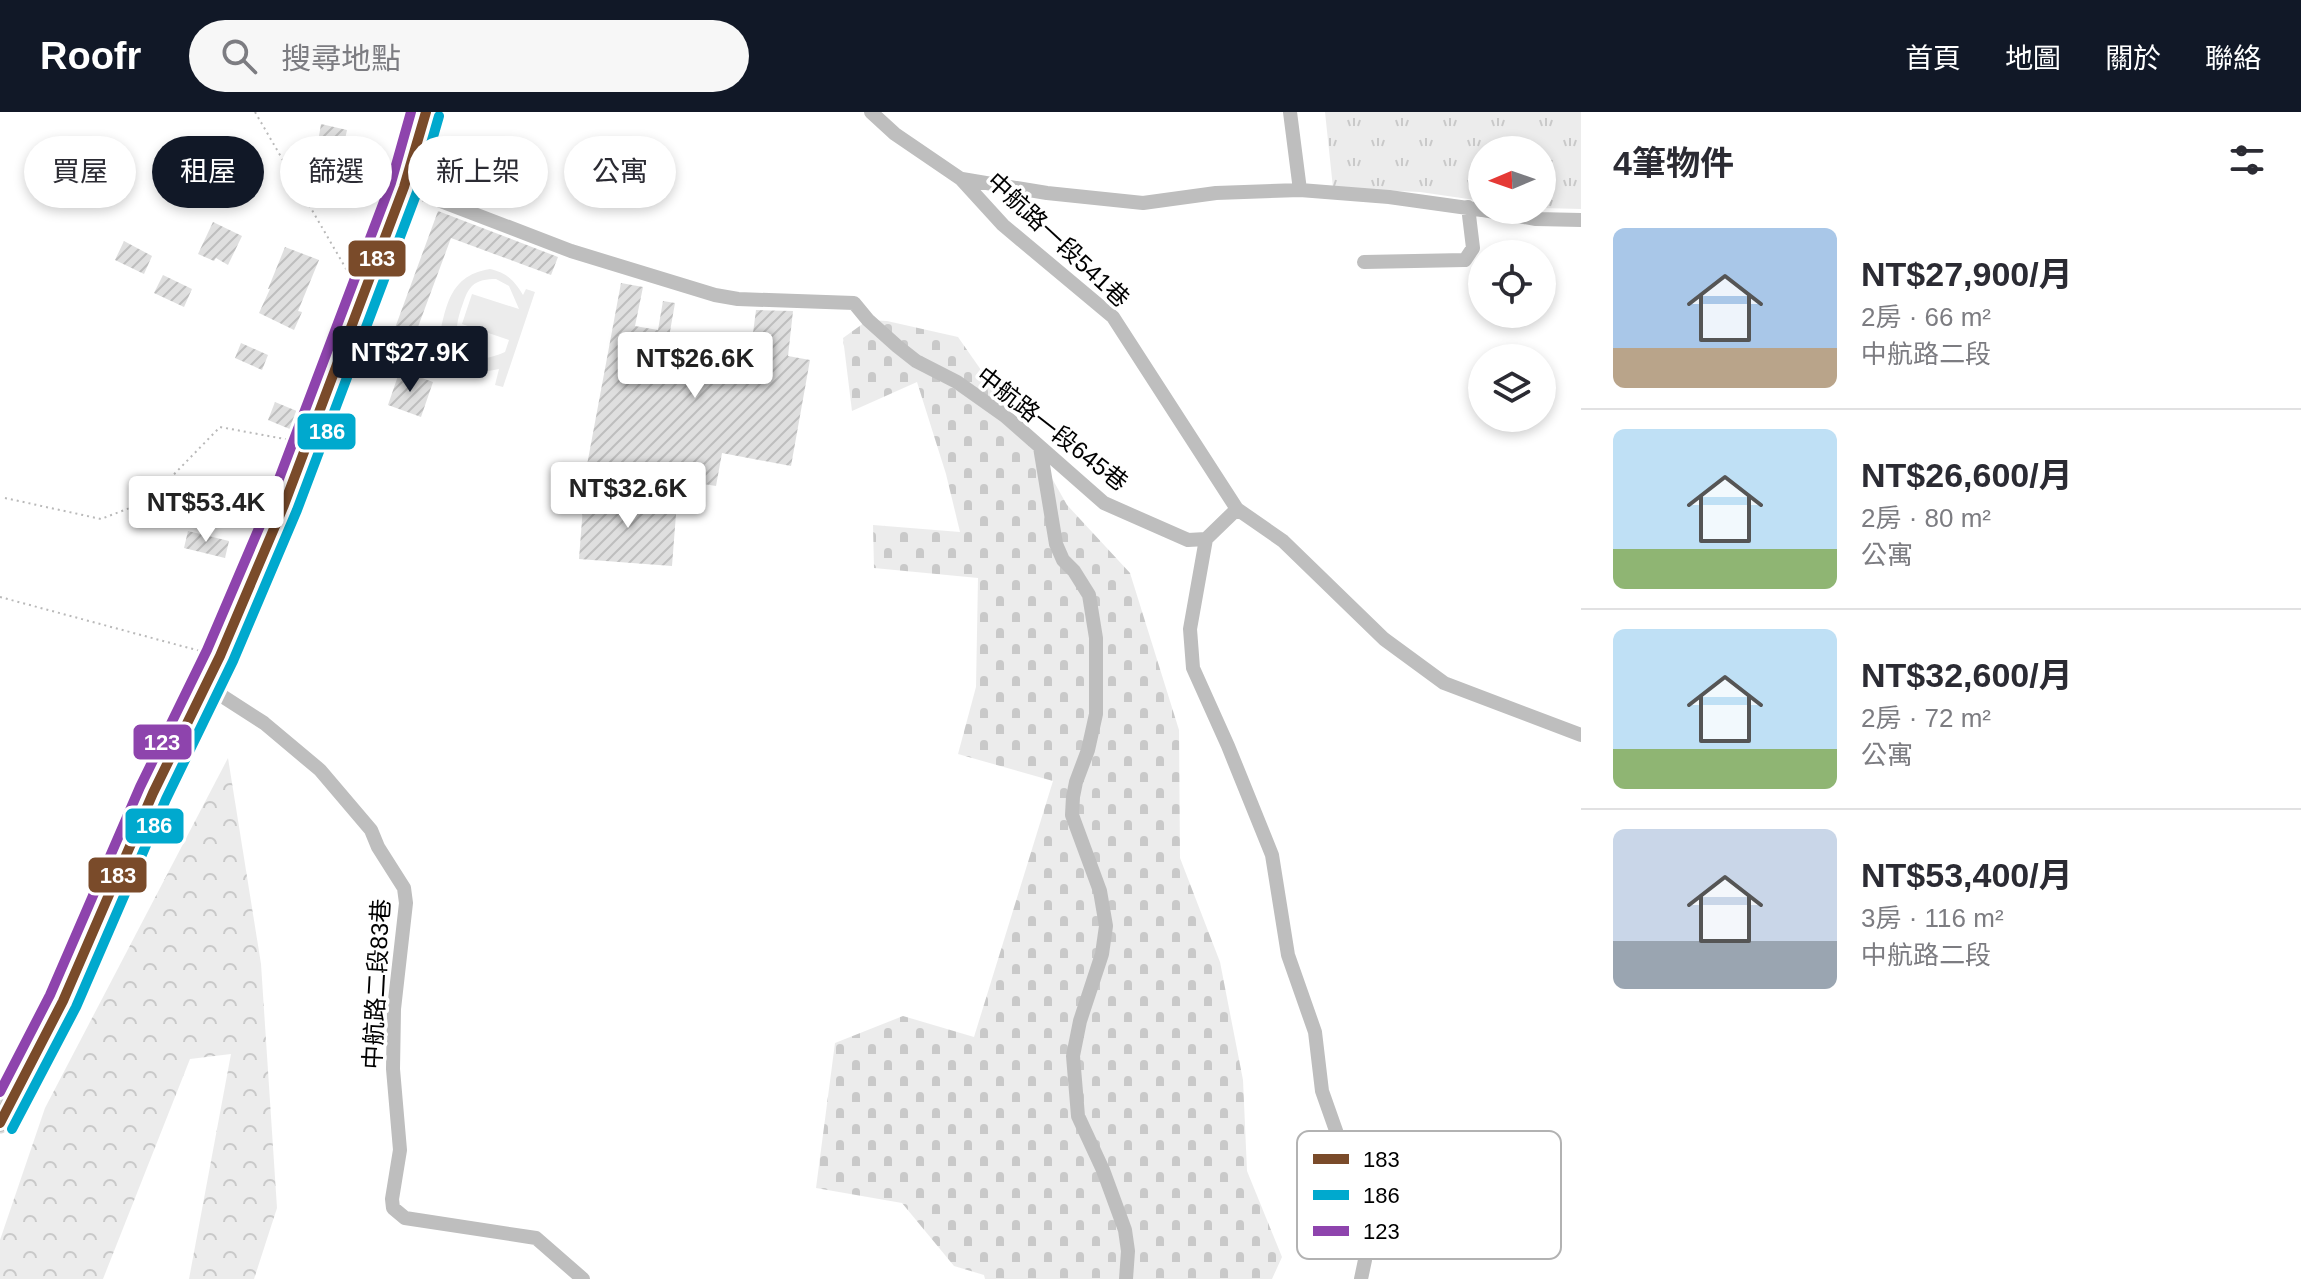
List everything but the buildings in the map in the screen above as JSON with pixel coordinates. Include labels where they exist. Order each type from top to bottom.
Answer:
[{"type":"main road","points":[[0,1123],[63,1001],[153,793],[220,656],[284,505],[404,187],[426,112]]},
{"type":"lane","name":"中航路一段541巷","points":[[871,112],[895,134],[961,179],[1003,225],[1113,317],[1237,509]]},
{"type":"lane","points":[[1290,112],[1300,190]]},
{"type":"lane","points":[[961,179],[1047,193],[1143,203],[1216,193],[1300,190],[1468,208]]},
{"type":"lane","name":"中航路一段645巷","points":[[404,187],[571,251],[715,295],[738,299],[854,303],[868,320],[916,361],[957,382],[1005,416],[1104,503],[1188,540],[1206,539]]},
{"type":"lane","points":[[1556,219],[1581,220]]},
{"type":"lane","points":[[1364,262],[1465,260],[1473,248],[1476,224]]},
{"type":"lane","points":[[1040,447],[1056,544],[1063,560],[1089,595],[1096,638],[1096,714],[1088,750],[1076,782],[1072,815],[1100,891],[1106,926],[1102,954],[1080,1021],[1073,1056],[1078,1116],[1103,1170],[1125,1230],[1128,1251],[1126,1279]]},
{"type":"lane","points":[[1336,1131],[1322,1091],[1315,1032],[1288,955],[1272,855],[1193,668],[1190,629],[1206,539],[1237,509],[1283,541],[1384,639],[1444,683],[1581,735]]},
{"type":"lane","name":"中航路二段83巷","points":[[205,685],[264,723],[320,770],[371,830],[404,888],[406,903],[394,1009],[393,1069],[400,1150],[393,1208],[405,1218],[536,1238],[583,1279]]},
{"type":"lane","points":[[1361,1279],[1365,1259]]},
{"type":"path","points":[[255,112],[363,297]]},
{"type":"path","points":[[5,498],[101,519],[148,501],[220,427],[307,443]]},
{"type":"path","points":[[0,597],[220,656]]},
{"type":"green space","points":[[1325,112],[1581,112],[1581,209],[1556,208],[1556,136],[1468,136],[1468,199],[1420,192],[1333,188]]},
{"type":"green space","points":[[490,269],[510,278],[523,295],[526,289],[535,292],[503,387],[495,385],[499,369],[469,370],[436,350],[450,298],[464,279]],"holes":[[[496,279],[509,286],[519,309],[472,294],[462,324],[509,340],[505,352],[479,358],[463,352],[457,334],[468,291],[474,284],[486,280]]]},
{"type":"green space","points":[[868,320],[887,321],[958,337],[1032,443],[1067,505],[1130,573],[1179,730],[1180,858],[1220,962],[1243,1080],[1247,1171],[1282,1257],[1272,1279],[985,1279],[984,1275],[954,1266],[902,1203],[816,1188],[835,1043],[903,1016],[974,1037],[1053,781],[958,754],[976,687],[978,578],[874,568],[873,525],[960,532],[946,474],[917,382],[852,411],[843,338]]},
{"type":"green space","points":[[228,758],[261,964],[277,1208],[254,1279],[189,1279],[231,1054],[190,1059],[103,1279],[0,1279],[0,1240],[45,1108]]},
{"type":"transit line","name":"123","points":[[0,1092],[50,995],[140,787],[207,650],[271,500],[391,183],[411,112]]},
{"type":"transit line","name":"183","points":[[0,1123],[63,1001],[153,793],[220,656],[284,505],[404,187],[426,112]]},
{"type":"transit line","name":"186","points":[[12,1129],[76,1007],[166,799],[233,661],[297,510],[417,192],[439,116]]}]
